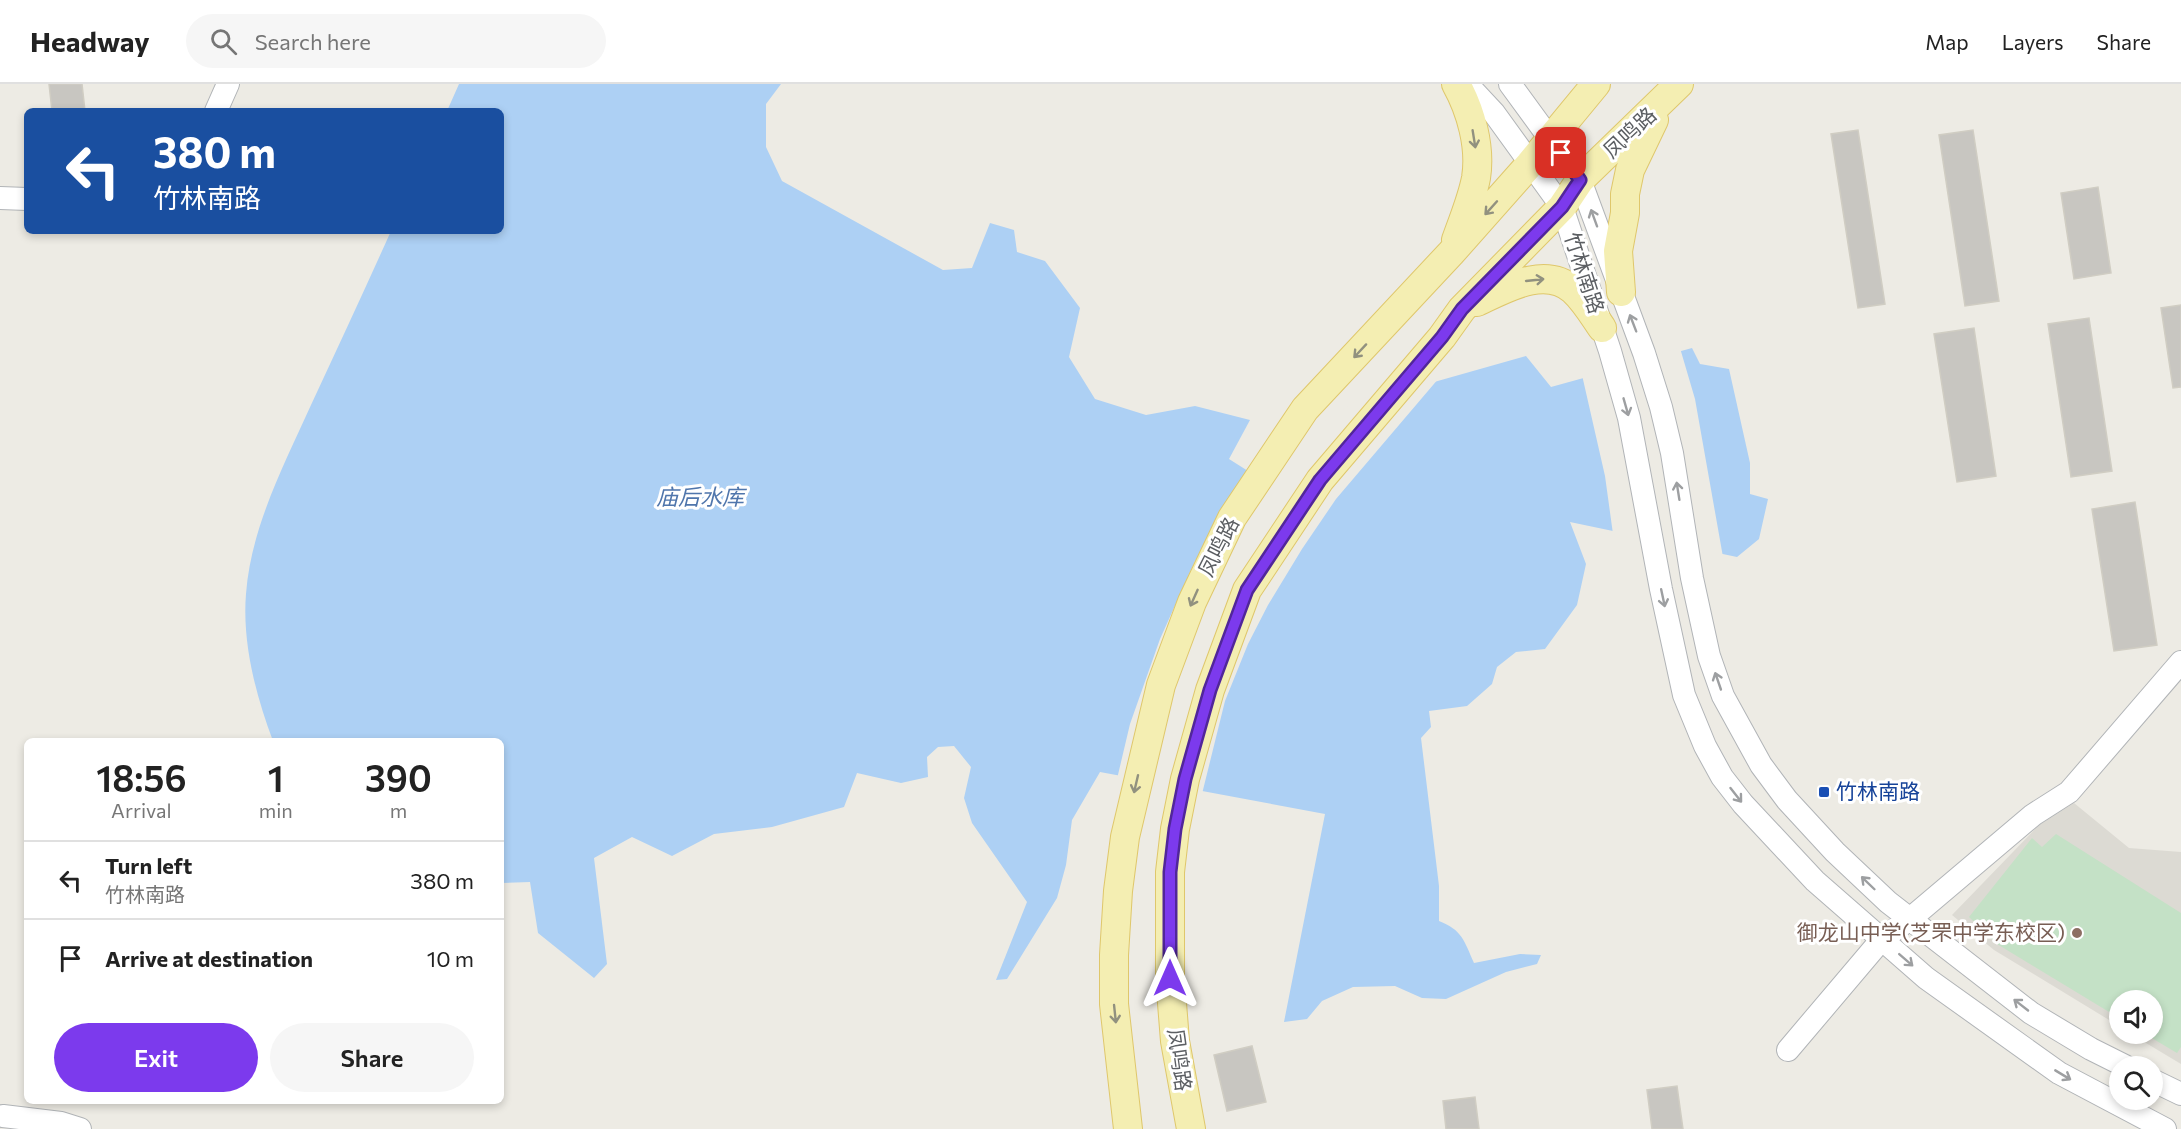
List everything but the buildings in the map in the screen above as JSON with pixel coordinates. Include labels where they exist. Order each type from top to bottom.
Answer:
[{"type":"main road","points":[[1451,253],[1474,188],[1477,161],[1471,121],[1456,84]]},
{"type":"main road","name":"凤鸣路","points":[[1128,1129],[1114,1004],[1118,891],[1125,837],[1161,685],[1192,602],[1232,518],[1305,409],[1451,253],[1530,164],[1596,84]]},
{"type":"main road","points":[[1621,292],[1618,251],[1630,170],[1641,144],[1672,92]]},
{"type":"main road","name":"凤鸣路","points":[[1191,1129],[1175,1041],[1170,978],[1170,872],[1175,829],[1185,779],[1210,690],[1247,590],[1320,480],[1442,337],[1462,309],[1562,207],[1580,180],[1672,92]]},
{"type":"main road","points":[[1462,309],[1528,280],[1541,278],[1553,280],[1572,288],[1585,303],[1606,339]]},
{"type":"street","points":[[217,108],[228,84]]},
{"type":"street","name":"竹林南路","points":[[1467,84],[1494,113],[1562,207],[1606,339],[1629,418],[1661,589],[1684,695],[1705,746],[1722,777],[1743,804],[1815,881],[1882,939]]},
{"type":"street","name":"竹林南路","points":[[1510,84],[1580,180],[1644,353],[1661,407],[1672,453],[1692,578],[1709,656],[1723,696],[1761,765],[1787,800],[1835,852],[1888,902],[1910,919]]},
{"type":"street","points":[[0,198],[24,199]]},
{"type":"street","points":[[1788,1050],[1882,939],[1910,919],[2033,815],[2069,792],[2181,662]]},
{"type":"street","points":[[1910,919],[2031,1013],[2109,1058]]},
{"type":"street","points":[[1882,939],[1926,978],[2059,1073],[2165,1129]]},
{"type":"street","points":[[2163,1085],[2181,1094]]},
{"type":"street","points":[[2,1116],[24,1103]]},
{"type":"street","points":[[2,1116],[61,1123],[80,1129]]},
{"type":"shaded area","name":"御龙山中学(芝罘中学东校区)","points":[[2074,803],[2129,848],[2181,852],[2181,1064],[2148,1044],[2163,1044],[2163,990],[2109,990],[2109,1020],[1994,950],[1952,915],[2039,825]]},
{"type":"green space","name":"御龙山中学(芝罘中学东校区)","points":[[2056,834],[2181,913],[2181,1047],[2177,1053],[2162,1044],[2163,990],[2109,990],[2109,1012],[1997,944],[1969,917],[2032,838],[2042,847]]},
{"type":"water","name":"庙后水库","points":[[459,84],[781,84],[766,104],[766,147],[782,181],[943,270],[972,268],[990,223],[1014,230],[1017,252],[1045,261],[1080,308],[1069,357],[1095,399],[1146,415],[1195,406],[1250,420],[1229,459],[1248,471],[1360,403],[1526,356],[1551,387],[1692,348],[1700,364],[1729,369],[1750,463],[1750,494],[1768,499],[1759,539],[1737,557],[1570,522],[1586,564],[1577,605],[1545,649],[1516,652],[1497,667],[1492,684],[1467,706],[1429,711],[1431,727],[1421,738],[1439,886],[1439,921],[1458,932],[1474,963],[1520,954],[1541,955],[1537,964],[1506,972],[1446,999],[1422,998],[1395,986],[1353,987],[1322,1001],[1307,1019],[1284,1022],[1325,814],[1100,772],[1072,820],[1066,865],[1057,898],[1007,979],[996,980],[1027,902],[972,823],[964,798],[971,767],[954,746],[938,747],[927,757],[928,777],[901,783],[857,773],[844,807],[772,827],[714,834],[672,856],[632,837],[594,858],[607,964],[594,978],[538,933],[530,882],[504,883],[504,738],[272,738],[261,706],[248,650],[246,594],[254,545],[270,497],[290,450],[390,234],[504,234],[504,108],[448,108]]},
{"type":"pier","points":[[1680,348],[1695,399],[1723,557],[1613,534],[1605,476],[1582,375]]},
{"type":"pier","points":[[1439,378],[1336,499],[1268,605],[1248,644],[1225,701],[1202,794],[1117,779],[1130,724],[1160,639],[1195,561],[1267,456],[1358,400]]},
{"type":"place","name":"竹林南路","points":[[1824,792]]},
{"type":"place","name":"御龙山中学(芝罘中学东校区)","points":[[2077,933]]},
{"type":"route","points":[[1170,978],[1170,872],[1175,829],[1185,779],[1210,690],[1247,590],[1320,480],[1442,337],[1462,309],[1562,207],[1580,180],[1561,153]]}]
